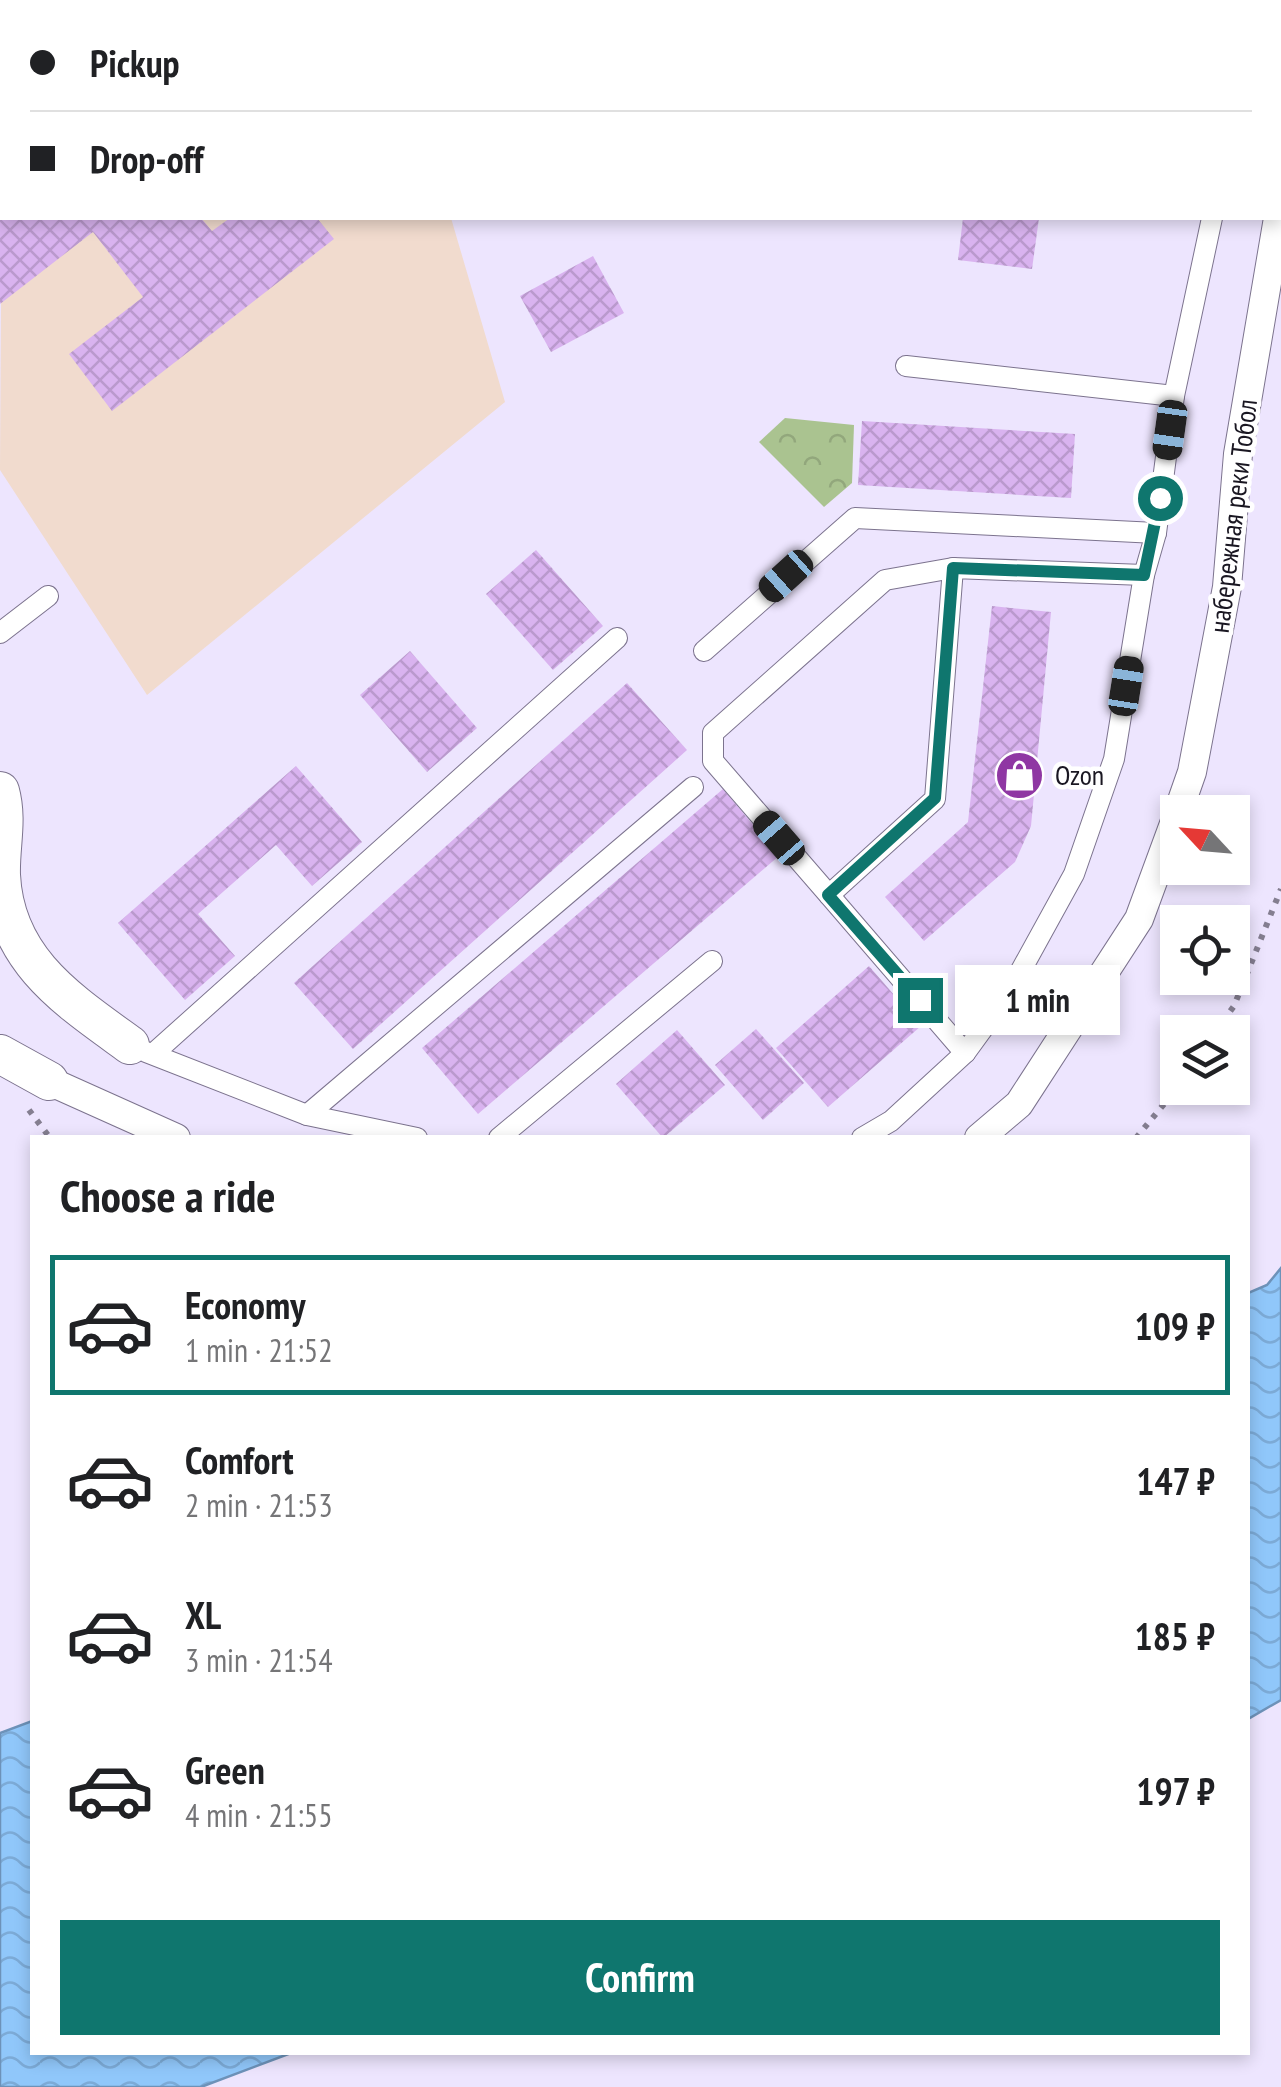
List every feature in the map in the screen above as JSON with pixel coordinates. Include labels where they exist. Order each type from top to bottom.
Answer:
[{"type":"street","name":"набережная реки Тобол","points":[[1184,795],[1192,772],[1227,587],[1238,454],[1278,220]]},
{"type":"street","points":[[0,791],[6,811],[0,871],[4,908],[19,944],[62,995],[142,1050]]},
{"type":"street","name":"набережная реки Тобол","points":[[982,1135],[1019,1104],[1130,934],[1160,861]]},
{"type":"street","points":[[0,1054],[49,1081],[169,1135]]},
{"type":"lane","points":[[867,1135],[891,1122],[965,1052],[1008,994],[1074,874],[1114,759],[1144,575],[1156,533],[1174,396],[1212,220]]},
{"type":"lane","points":[[906,366],[1174,396]]},
{"type":"lane","points":[[704,651],[855,518],[1156,533]]},
{"type":"lane","points":[[965,1052],[713,761],[712,733],[885,580],[953,568],[1144,575]]},
{"type":"lane","points":[[828,895],[935,798],[953,568]]},
{"type":"lane","points":[[0,633],[48,596]]},
{"type":"lane","points":[[404,1135],[307,1115],[142,1050],[617,638]]},
{"type":"lane","points":[[307,1115],[693,787]]},
{"type":"lane","points":[[503,1135],[712,961]]},
{"type":"path","points":[[1227,1015],[1281,889]]},
{"type":"path","points":[[1138,1135],[1163,1105]]},
{"type":"shaded area","points":[[1,220],[452,220],[505,402],[147,695],[0,470]]},
{"type":"green space","points":[[785,418],[854,425],[852,483],[824,507],[759,442]]},
{"type":"water","points":[[1281,1268],[1281,1700],[1250,1718],[1250,1292],[1267,1285]]},
{"type":"water","points":[[30,1722],[30,2055],[286,2055],[201,2087],[0,2087],[0,1733]]},
{"type":"building","points":[[0,220],[203,220],[212,231],[227,220],[319,220],[334,239],[112,411],[69,354],[143,297],[93,232],[0,304]]},
{"type":"building","points":[[963,220],[1039,220],[1032,269],[958,260]]},
{"type":"building","points":[[593,256],[624,313],[551,352],[520,296]]},
{"type":"building","points":[[862,421],[1075,434],[1071,498],[858,485]]},
{"type":"building","points":[[536,550],[603,626],[553,670],[486,594]]},
{"type":"building","points":[[992,606],[1051,612],[1031,826],[1015,862],[924,941],[885,897],[968,822]]},
{"type":"building","points":[[410,651],[477,728],[427,772],[360,695]]},
{"type":"building","points":[[627,683],[687,750],[353,1049],[294,983]]},
{"type":"building","points":[[296,766],[362,842],[312,886],[276,845],[198,914],[235,956],[185,1000],[118,923]]},
{"type":"building","points":[[723,789],[779,856],[478,1114],[422,1048]]},
{"type":"building","points":[[869,966],[921,1026],[828,1107],[776,1048]]},
{"type":"building","points":[[756,1029],[804,1083],[763,1120],[715,1065]]},
{"type":"building","points":[[677,1030],[725,1085],[667,1135],[660,1135],[616,1084]]},
{"type":"place","name":"Ozon","points":[[1020,775]]},
{"type":"route","points":[[920,1000],[828,895],[935,798],[953,568],[1144,575],[1156,533],[1160,498]]}]
